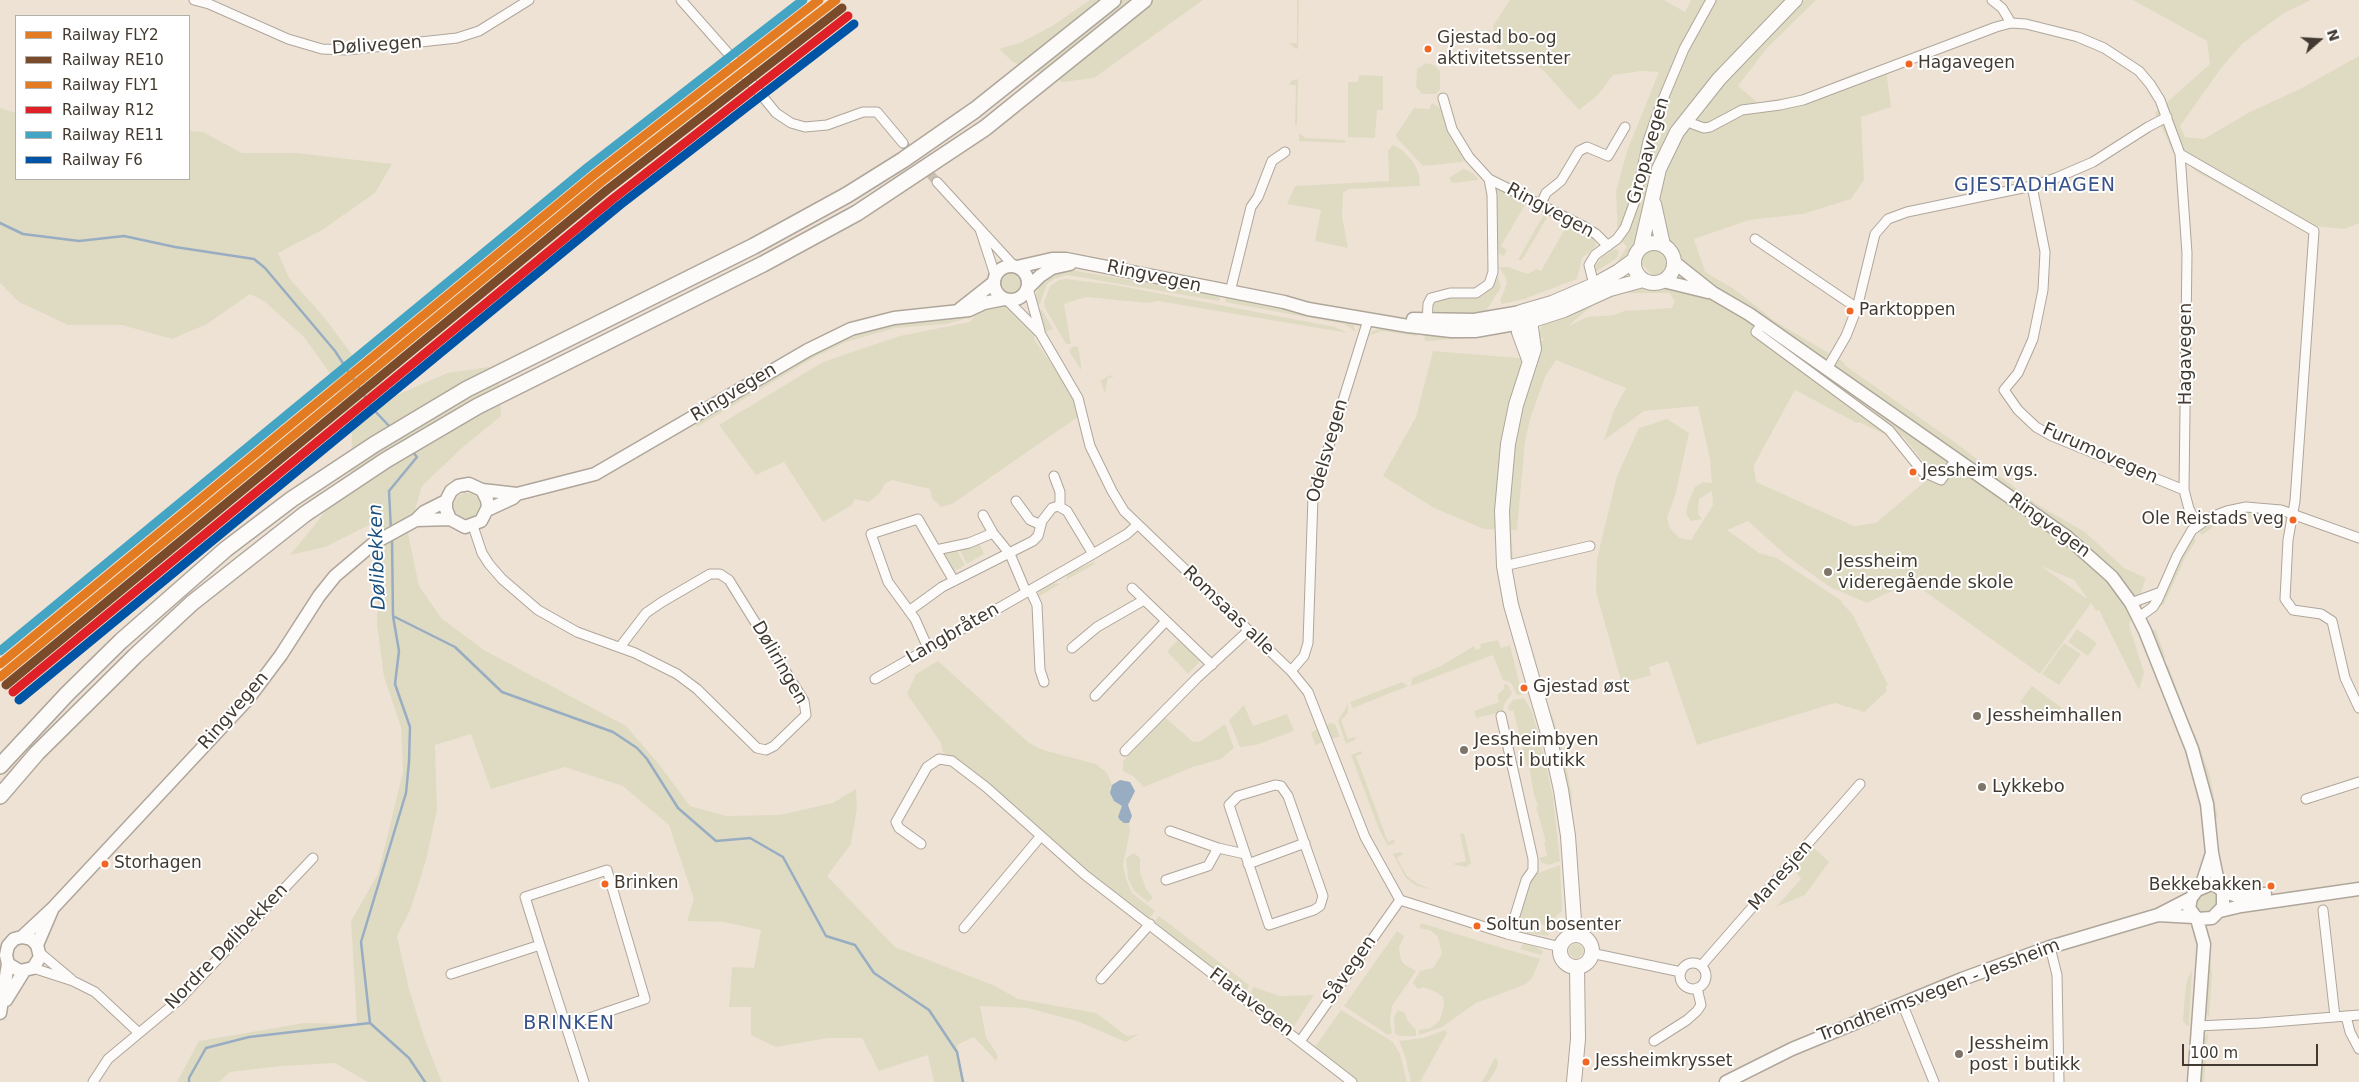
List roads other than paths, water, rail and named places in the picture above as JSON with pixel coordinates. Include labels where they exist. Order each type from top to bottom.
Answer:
[{"type":"highway","points":[[0,766],[67,694],[121,641],[226,550],[292,499],[375,444],[467,389],[754,246],[847,195],[974,110],[1113,0]]},
{"type":"highway","points":[[0,796],[37,753],[134,656],[208,591],[305,514],[386,460],[478,406],[763,264],[857,213],[984,128],[1144,0]]},
{"type":"main road","points":[[1596,290],[1634,260],[1641,247],[1652,195],[1665,153],[1686,118],[1719,79],[1795,0]]},
{"type":"main road","points":[[1652,195],[1663,245]]},
{"type":"main road","points":[[1575,935],[1568,836],[1561,790],[1550,740],[1510,605],[1504,566],[1502,512],[1508,444],[1516,405],[1534,349],[1523,319],[1552,303],[1596,290],[1643,280],[1653,283],[1663,281],[1671,273],[1674,262],[1668,249],[1663,245],[1652,243],[1641,247]]},
{"type":"main road","name":"Ringvegen","points":[[1016,267],[1052,259],[1079,262],[1368,320],[1427,324],[1474,320],[1523,319]]},
{"type":"main road","points":[[1634,260],[1636,271],[1643,280]]},
{"type":"main road","name":"Ringvegen","points":[[1028,288],[1040,276],[1052,268],[1079,262]]},
{"type":"main road","name":"Ringvegen","points":[[1674,262],[1759,328],[1827,369],[2082,549],[2112,577],[2139,618],[2197,766],[2207,804],[2212,853],[2221,889]]},
{"type":"main road","points":[[958,311],[994,279],[1003,268],[1016,267],[1026,276],[1028,288],[1020,298],[1006,300],[995,291],[994,279]]},
{"type":"main road","name":"Ringvegen","points":[[1663,281],[1713,293]]},
{"type":"main road","name":"Ringvegen","points":[[482,490],[517,494],[595,474],[836,335],[870,323],[894,318],[958,311],[1006,300]]},
{"type":"main road","name":"Ringvegen","points":[[1284,302],[1308,302],[1408,318],[1427,324]]},
{"type":"main road","points":[[462,484],[472,485],[482,490],[487,500],[487,510],[481,521],[473,526],[459,525],[450,519],[446,509],[446,500],[451,490],[462,484]]},
{"type":"main road","name":"Ringvegen","points":[[487,510],[513,498],[517,494]]},
{"type":"main road","name":"Ringvegen","points":[[22,937],[52,909],[248,698],[281,655],[319,596],[336,576],[374,543],[416,520],[424,512],[446,500]]},
{"type":"main road","name":"Ringvegen","points":[[416,520],[450,519]]},
{"type":"main road","name":"Ringvegen","points":[[2202,887],[2212,853]]},
{"type":"main road","points":[[2204,944],[2195,918],[2189,908],[2191,898],[2202,887],[2211,884],[2240,897],[2359,882]]},
{"type":"main road","points":[[2194,1082],[2204,944],[2224,901],[2221,889]]},
{"type":"main road","points":[[2195,918],[2207,920],[2217,914],[2241,906],[2359,889]]},
{"type":"main road","name":"Trondheimsvegen - Jessheim","points":[[1726,1082],[1792,1050],[1902,1003],[2050,947],[2158,915],[2191,898]]},
{"type":"main road","name":"Ringvegen","points":[[39,949],[52,909]]},
{"type":"main road","name":"Trondheimsvegen - Jessheim","points":[[2158,915],[2195,918]]},
{"type":"main road","points":[[1575,935],[1587,940],[1592,953],[1586,963],[1577,967],[1571,966],[1562,959],[1560,947],[1565,939],[1575,935]]},
{"type":"main road","points":[[22,937],[31,939],[39,949],[38,961],[29,970],[1,1010],[8,964],[6,955],[8,946],[14,939],[22,937]]},
{"type":"main road","points":[[8,964],[14,969],[29,970]]},
{"type":"main road","points":[[1574,1082],[1578,1039],[1577,967]]},
{"type":"street","name":"Dølivegen","points":[[194,0],[208,4],[288,39],[322,49],[347,50],[457,38],[479,31],[529,0]]},
{"type":"street","points":[[682,0],[734,60]]},
{"type":"street","name":"Gropavegen","points":[[1596,290],[1589,265],[1595,255],[1608,246],[1622,232],[1632,212],[1648,141],[1661,104],[1684,49],[1711,0]]},
{"type":"street","points":[[1992,0],[2002,8],[2012,23]]},
{"type":"street","points":[[1686,118],[1693,124],[1704,128],[1710,127],[1742,110],[1803,100],[1970,36],[2012,23],[2040,26],[2078,37],[2104,48],[2124,59],[2150,84],[2167,117],[2093,162],[2032,186],[1907,212],[1888,219],[1875,234],[1857,308],[1846,336],[1827,369]]},
{"type":"street","points":[[746,76],[776,114],[792,123],[805,127],[828,125],[863,112],[877,112],[902,143]]},
{"type":"street","name":"Ringvegen","points":[[1444,98],[1452,129],[1470,157],[1489,179],[1541,204],[1596,234],[1608,246]]},
{"type":"street","name":"Hagavegen","points":[[2167,117],[2180,154],[2187,253],[2184,490],[2189,509],[2198,525]]},
{"type":"street","points":[[1541,204],[1546,193],[1561,181],[1579,151],[1586,147],[1608,156],[1625,127]]},
{"type":"street","points":[[1230,292],[1251,207],[1258,197],[1272,161],[1285,152]]},
{"type":"street","points":[[2180,154],[2314,231],[2296,502],[2288,540],[2285,594],[2287,604],[2293,610],[2321,614],[2332,621],[2345,678],[2359,708]]},
{"type":"street","name":"Ringvegen","points":[[1427,324],[1428,304],[1431,298],[1450,293],[1476,292],[1489,284],[1494,272],[1492,196],[1489,179]]},
{"type":"street","points":[[937,182],[1016,267]]},
{"type":"street","name":"Furumovegen","points":[[2032,186],[2045,252],[2042,290],[2033,339],[2018,373],[2004,390],[2018,410],[2036,427],[2052,436],[2184,490]]},
{"type":"street","points":[[980,229],[994,279]]},
{"type":"street","points":[[1755,239],[1857,308]]},
{"type":"street","name":"Romsaas alle","points":[[1028,288],[1040,333],[1078,398],[1090,446],[1112,491],[1137,525],[1291,671],[1308,692],[1365,837],[1400,900]]},
{"type":"street","name":"Romsaas alle","points":[[1006,300],[1040,333]]},
{"type":"street","name":"Odelsvegen","points":[[1291,671],[1304,656],[1308,643],[1313,497],[1368,320]]},
{"type":"street","points":[[1759,328],[1889,430],[1923,472],[1941,480],[1956,459]]},
{"type":"street","points":[[1054,476],[1060,492],[1060,507]]},
{"type":"street","points":[[1016,501],[1030,520],[1041,525]]},
{"type":"street","points":[[909,611],[954,581],[1033,541],[1038,536],[1041,525],[1052,508],[1060,507],[1067,511],[1093,554]]},
{"type":"street","points":[[2139,618],[2153,607],[2186,538],[2198,525],[2226,511],[2246,507],[2264,507],[2293,514],[2359,538]]},
{"type":"street","points":[[984,515],[993,533],[1010,554],[1037,605],[1040,670],[1044,682]]},
{"type":"street","points":[[928,648],[909,611],[888,582],[871,534],[918,519],[954,581]]},
{"type":"street","name":"Langbråten","points":[[875,678],[1093,554],[1127,534],[1137,525]]},
{"type":"street","name":"Døliringen","points":[[473,526],[482,552],[489,564],[516,593],[538,610],[567,627],[620,647],[677,674],[725,715],[757,748],[766,750],[774,746],[806,715],[804,701],[729,580],[723,575],[710,574],[662,602],[646,614],[620,647]]},
{"type":"street","points":[[936,550],[969,543],[993,533]]},
{"type":"street","points":[[1504,566],[1590,546]]},
{"type":"street","points":[[1132,588],[1212,665]]},
{"type":"street","points":[[2131,604],[2161,592]]},
{"type":"street","points":[[1072,648],[1097,626],[1144,600]]},
{"type":"street","points":[[1095,696],[1166,621]]},
{"type":"street","points":[[1126,751],[1248,631]]},
{"type":"street","points":[[1501,716],[1533,859],[1533,870],[1526,880],[1507,934]]},
{"type":"street","name":"Flatavegen","points":[[921,844],[899,828],[896,822],[928,767],[939,759],[952,761],[1040,837],[1301,1040],[1352,1082]]},
{"type":"street","points":[[2306,798],[2359,782]]},
{"type":"street","name":"Manesjen","points":[[1701,966],[1860,784]]},
{"type":"street","points":[[1274,785],[1281,786],[1288,796],[1305,843],[1323,896],[1320,906],[1314,910],[1270,925],[1229,805],[1238,796],[1274,785]]},
{"type":"street","points":[[1170,831],[1218,848],[1245,854]]},
{"type":"street","points":[[964,928],[1040,837]]},
{"type":"street","points":[[1248,864],[1305,843]]},
{"type":"street","points":[[1166,880],[1208,866],[1218,848]]},
{"type":"street","name":"Nordre Dølibekken","points":[[93,1082],[108,1059],[180,999],[313,858]]},
{"type":"street","points":[[566,1026],[646,999],[607,870],[525,897],[540,945],[566,1026],[584,1082]]},
{"type":"street","points":[[1400,900],[1507,934],[1560,947]]},
{"type":"street","name":"Såvegen","points":[[1301,1040],[1400,900]]},
{"type":"street","points":[[2323,910],[2335,1017]]},
{"type":"street","points":[[1101,979],[1150,924]]},
{"type":"street","points":[[451,974],[540,945]]},
{"type":"street","points":[[2050,947],[2057,975],[2059,1082]]},
{"type":"street","points":[[39,949],[73,981],[102,998],[140,1033]]},
{"type":"street","points":[[1592,953],[1681,972]]},
{"type":"street","points":[[1694,963],[1701,966],[1705,971],[1705,980],[1697,988],[1690,988],[1684,985],[1681,980],[1681,972],[1688,964],[1694,963]]},
{"type":"street","points":[[29,970],[73,981]]},
{"type":"street","points":[[1654,1040],[1688,1020],[1698,1011],[1701,1004],[1697,988]]},
{"type":"street","points":[[1902,1003],[1934,1082]]},
{"type":"street","points":[[2198,1026],[2359,1015]]},
{"type":"street","points":[[2346,1016],[2350,1032],[2359,1049]]},
{"type":"water","points":[[1120,780],[1130,782],[1135,791],[1128,805],[1132,816],[1129,823],[1124,823],[1118,817],[1122,806],[1114,801],[1110,793],[1112,785]]},
{"type":"waterway","name":"Dølibekken","points":[[0,223],[23,234],[79,241],[124,236],[175,247],[254,259],[265,268],[335,351],[373,409],[391,428]]},
{"type":"waterway","name":"Dølibekken","points":[[391,530],[389,491],[417,457],[411,450]]},
{"type":"waterway","name":"Dølibekken","points":[[370,1023],[361,942],[406,793],[409,762],[410,727],[395,684],[399,651],[393,616],[392,538]]},
{"type":"waterway","points":[[393,616],[455,647],[502,692],[613,732],[637,748],[647,759],[678,808],[716,841],[750,838],[783,857],[826,936],[855,945],[874,973],[929,1010],[957,1052],[963,1082]]},
{"type":"waterway","points":[[189,1082],[189,1078],[206,1048],[249,1037],[370,1023],[409,1058],[425,1082]]},
{"type":"tunnel","points":[[734,60],[746,76]]},
{"type":"tunnel","points":[[903,143],[937,182]]},
{"type":"rail line","name":"RE11","points":[[0,651],[588,167],[803,0]]},
{"type":"rail line","name":"FLY1","points":[[0,664],[595,174],[819,0]]},
{"type":"rail line","name":"FLY2","points":[[0,677],[601,182],[836,0]]},
{"type":"rail line","name":"RE10","points":[[6,685],[607,190],[842,8]]},
{"type":"rail line","name":"R12","points":[[13,692],[614,198],[848,16]]},
{"type":"rail line","name":"F6","points":[[19,700],[620,205],[854,24]]},
{"type":"place","name":"Gjestad bo-og aktivitetssenter","points":[[1428,49]]},
{"type":"place","name":"Hagavegen","points":[[1909,64]]},
{"type":"place","name":"Parktoppen","points":[[1850,311]]},
{"type":"place","name":"Jessheim vgs.","points":[[1913,472]]},
{"type":"place","name":"Ole Reistads veg","points":[[2293,520]]},
{"type":"place","name":"Jessheim videregående skole","points":[[1828,572]]},
{"type":"place","name":"Gjestad øst","points":[[1524,688]]},
{"type":"place","name":"Jessheimhallen","points":[[1977,716]]},
{"type":"place","name":"Jessheimbyen post i butikk","points":[[1464,750]]},
{"type":"place","name":"Lykkebo","points":[[1982,787]]},
{"type":"place","name":"Storhagen","points":[[105,864]]},
{"type":"place","name":"Brinken","points":[[605,884]]},
{"type":"place","name":"Bekkebakken","points":[[2271,886]]},
{"type":"place","name":"Soltun bosenter","points":[[1477,926]]},
{"type":"place","name":"Jessheim post i butikk","points":[[1959,1054]]},
{"type":"place","name":"Jessheimkrysset","points":[[1586,1062]]},
{"type":"district","name":"GJESTADHAGEN","points":[[2035,186]]},
{"type":"district","name":"BRINKEN","points":[[569,1024]]}]
